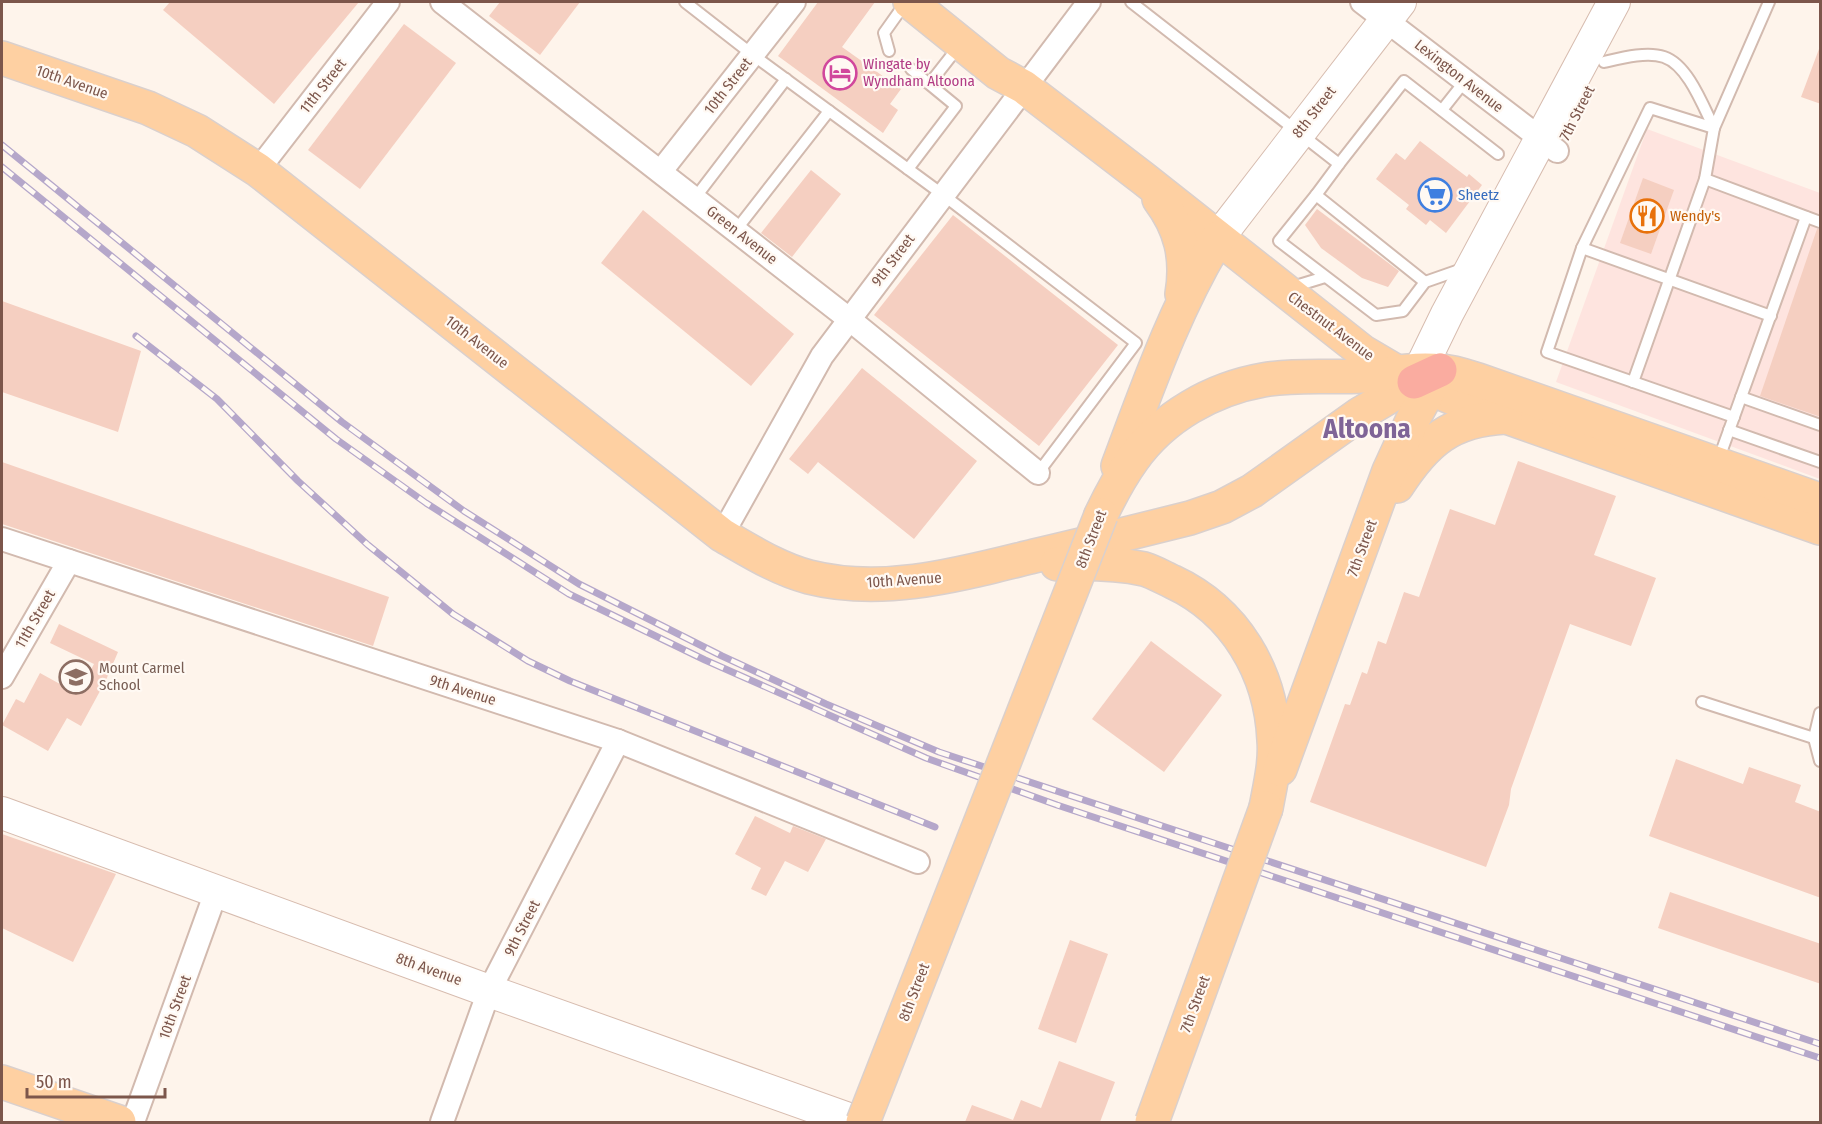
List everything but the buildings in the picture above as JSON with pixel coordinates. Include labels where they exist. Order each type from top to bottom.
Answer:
[{"type":"main road","name":"Chestnut Avenue","points":[[908,2],[998,73],[1024,87],[1144,178],[1363,352],[1507,417],[1821,528]]},
{"type":"main road","name":"7th Street","points":[[1152,1122],[1389,471],[1412,421],[1420,377],[1474,265],[1604,62],[1614,6]]},
{"type":"main road","name":"7th Street","points":[[1420,377],[1549,145],[1614,6]]},
{"type":"main road","name":"8th Street","points":[[863,1122],[1101,515],[1137,416],[1197,272],[1218,238],[1393,11]]},
{"type":"main road","name":"10th Avenue","points":[[2,58],[148,108],[197,131],[258,170],[722,536],[765,560],[808,577],[845,583],[882,584],[959,575]]},
{"type":"main road","points":[[1144,178],[1166,208],[1182,242],[1185,263],[1179,312]]},
{"type":"main road","points":[[1101,515],[1117,483],[1134,457],[1159,430],[1191,405],[1225,390],[1263,380],[1305,376],[1420,377]]},
{"type":"main road","name":"Chestnut Avenue","points":[[1420,377],[1481,381],[1821,500]]},
{"type":"main road","points":[[959,575],[1190,519],[1222,507],[1252,491],[1360,414],[1420,377]]},
{"type":"main road","points":[[1357,562],[1383,510],[1404,476],[1424,450],[1440,436],[1461,424],[1482,418],[1507,417]]},
{"type":"main road","points":[[959,575],[1044,564],[1100,563],[1146,570],[1190,591],[1226,619],[1250,651],[1267,695],[1274,740],[1273,773],[1266,808]]},
{"type":"main road","name":"8th Avenue","points":[[2,813],[489,991],[857,1122]]},
{"type":"main road","points":[[2,1082],[119,1122]]},
{"type":"street","name":"11th Street","points":[[258,170],[388,2]]},
{"type":"street","name":"Green Avenue","points":[[442,2],[662,171],[1038,473]]},
{"type":"street","name":"10th Street","points":[[662,171],[794,2]]},
{"type":"street","name":"9th Street","points":[[722,536],[822,356],[1089,2]]},
{"type":"street","name":"Lexington Avenue","points":[[1362,2],[1393,11],[1465,81],[1549,145]]},
{"type":"street","name":"9th Avenue","points":[[2,539],[618,741],[918,862]]},
{"type":"street","name":"11th Street","points":[[2,677],[69,561]]},
{"type":"street","name":"9th Street","points":[[442,1122],[489,991],[618,741]]},
{"type":"street","name":"10th Street","points":[[133,1122],[216,891]]},
{"type":"lane","points":[[686,2],[1136,343],[1038,473]]},
{"type":"lane","points":[[889,51],[884,33],[908,2]]},
{"type":"lane","points":[[1131,2],[1340,164]]},
{"type":"lane","points":[[1634,382],[1705,179],[1714,128],[1769,2]]},
{"type":"lane","points":[[930,83],[961,43]]},
{"type":"lane","points":[[1604,62],[1636,56],[1664,57],[1685,72],[1714,128]]},
{"type":"lane","points":[[908,169],[956,106],[911,69]]},
{"type":"lane","points":[[695,198],[786,80]]},
{"type":"lane","points":[[1474,265],[1425,282],[1403,311],[1376,315],[1279,241],[1404,81],[1498,154]]},
{"type":"lane","points":[[1442,110],[1465,81]]},
{"type":"lane","points":[[1714,128],[1650,108],[1582,248],[1547,352],[1734,417]]},
{"type":"lane","points":[[736,230],[829,111]]},
{"type":"lane","points":[[1705,179],[1821,222]]},
{"type":"lane","points":[[1316,195],[1425,282]]},
{"type":"lane","points":[[1717,464],[1806,217]]},
{"type":"lane","points":[[1582,248],[1771,316]]},
{"type":"lane","points":[[1283,290],[1325,277]]},
{"type":"lane","points":[[1741,397],[1821,425]]},
{"type":"lane","points":[[1729,430],[1821,462]]},
{"type":"lane","points":[[1702,702],[1817,739]]},
{"type":"lane","points":[[1821,713],[1817,739],[1821,761]]},
{"type":"shaded area","points":[[1647,129],[1820,193],[1820,479],[1556,382]]},
{"type":"railway","points":[[2,145],[342,422],[464,511],[579,584],[722,656],[826,704],[939,752],[1820,1044]]},
{"type":"railway","points":[[2,167],[336,439],[426,503],[569,594],[705,660],[926,758],[1057,805],[1820,1058]]},
{"type":"railway","points":[[136,336],[217,399],[298,481],[368,545],[453,614],[528,661],[570,681],[935,827]]},
{"type":"place","name":"Wingate by Wyndham Altoona","points":[[840,73]]},
{"type":"place","name":"Sheetz","points":[[1435,195]]},
{"type":"place","name":"Wendy's","points":[[1647,216]]},
{"type":"place","name":"Mount Carmel School","points":[[76,677]]},
{"type":"district","name":"Altoona","points":[[1367,429]]}]
